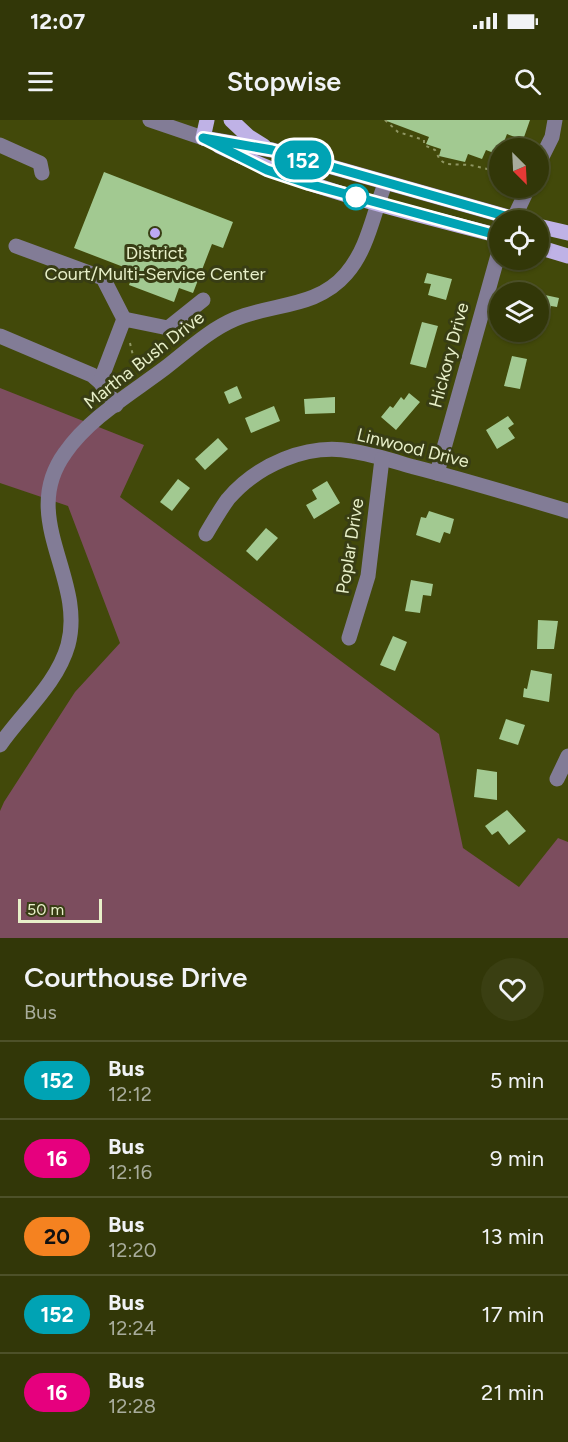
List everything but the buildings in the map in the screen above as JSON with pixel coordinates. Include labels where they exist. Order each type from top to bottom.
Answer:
[{"type":"main road","points":[[203,138],[207,120]]},
{"type":"main road","points":[[231,120],[248,136],[272,150]]},
{"type":"main road","points":[[203,138],[272,150],[489,213]]},
{"type":"main road","points":[[203,138],[267,170],[489,233]]},
{"type":"main road","points":[[549,229],[568,233]]},
{"type":"main road","points":[[549,251],[568,256]]},
{"type":"street","points":[[150,120],[203,138]]},
{"type":"street","points":[[549,143],[555,120]]},
{"type":"street","points":[[0,145],[40,163],[42,173]]},
{"type":"street","name":"Martha Bush Drive","points":[[0,746],[50,681],[68,645],[71,608],[48,524],[49,489],[54,471],[65,453],[78,438],[116,405],[223,325],[258,311],[308,300],[332,286],[357,260],[365,244],[385,183]]},
{"type":"street","points":[[16,246],[103,278],[123,319],[100,382]]},
{"type":"street","name":"Hickory Drive","points":[[438,472],[494,270]]},
{"type":"street","points":[[123,319],[168,328],[203,300]]},
{"type":"street","points":[[0,336],[81,370],[100,382],[116,405]]},
{"type":"street","name":"Linwood Drive","points":[[206,534],[227,501],[248,481],[288,458],[308,451],[327,449],[350,451],[438,472],[568,511]]},
{"type":"street","name":"Poplar Drive","points":[[349,638],[368,576],[382,459]]},
{"type":"street","points":[[557,779],[568,756]]},
{"type":"path","points":[[385,120],[398,132],[424,140],[424,145],[435,150],[440,160],[446,164],[470,165],[489,169]]},
{"type":"path","points":[[123,319],[136,368],[154,364],[161,371]]},
{"type":"shaded area","points":[[0,388],[144,445],[120,497],[439,734],[463,848],[519,887],[558,838],[568,842],[568,938],[0,938],[0,811],[75,692],[120,643],[68,506],[0,483]]},
{"type":"bus line","name":"152","points":[[489,212],[272,150],[203,138],[267,170],[309,184],[489,233]]},
{"type":"place","name":"District Court/Multi-Service Center","points":[[155,233]]}]
